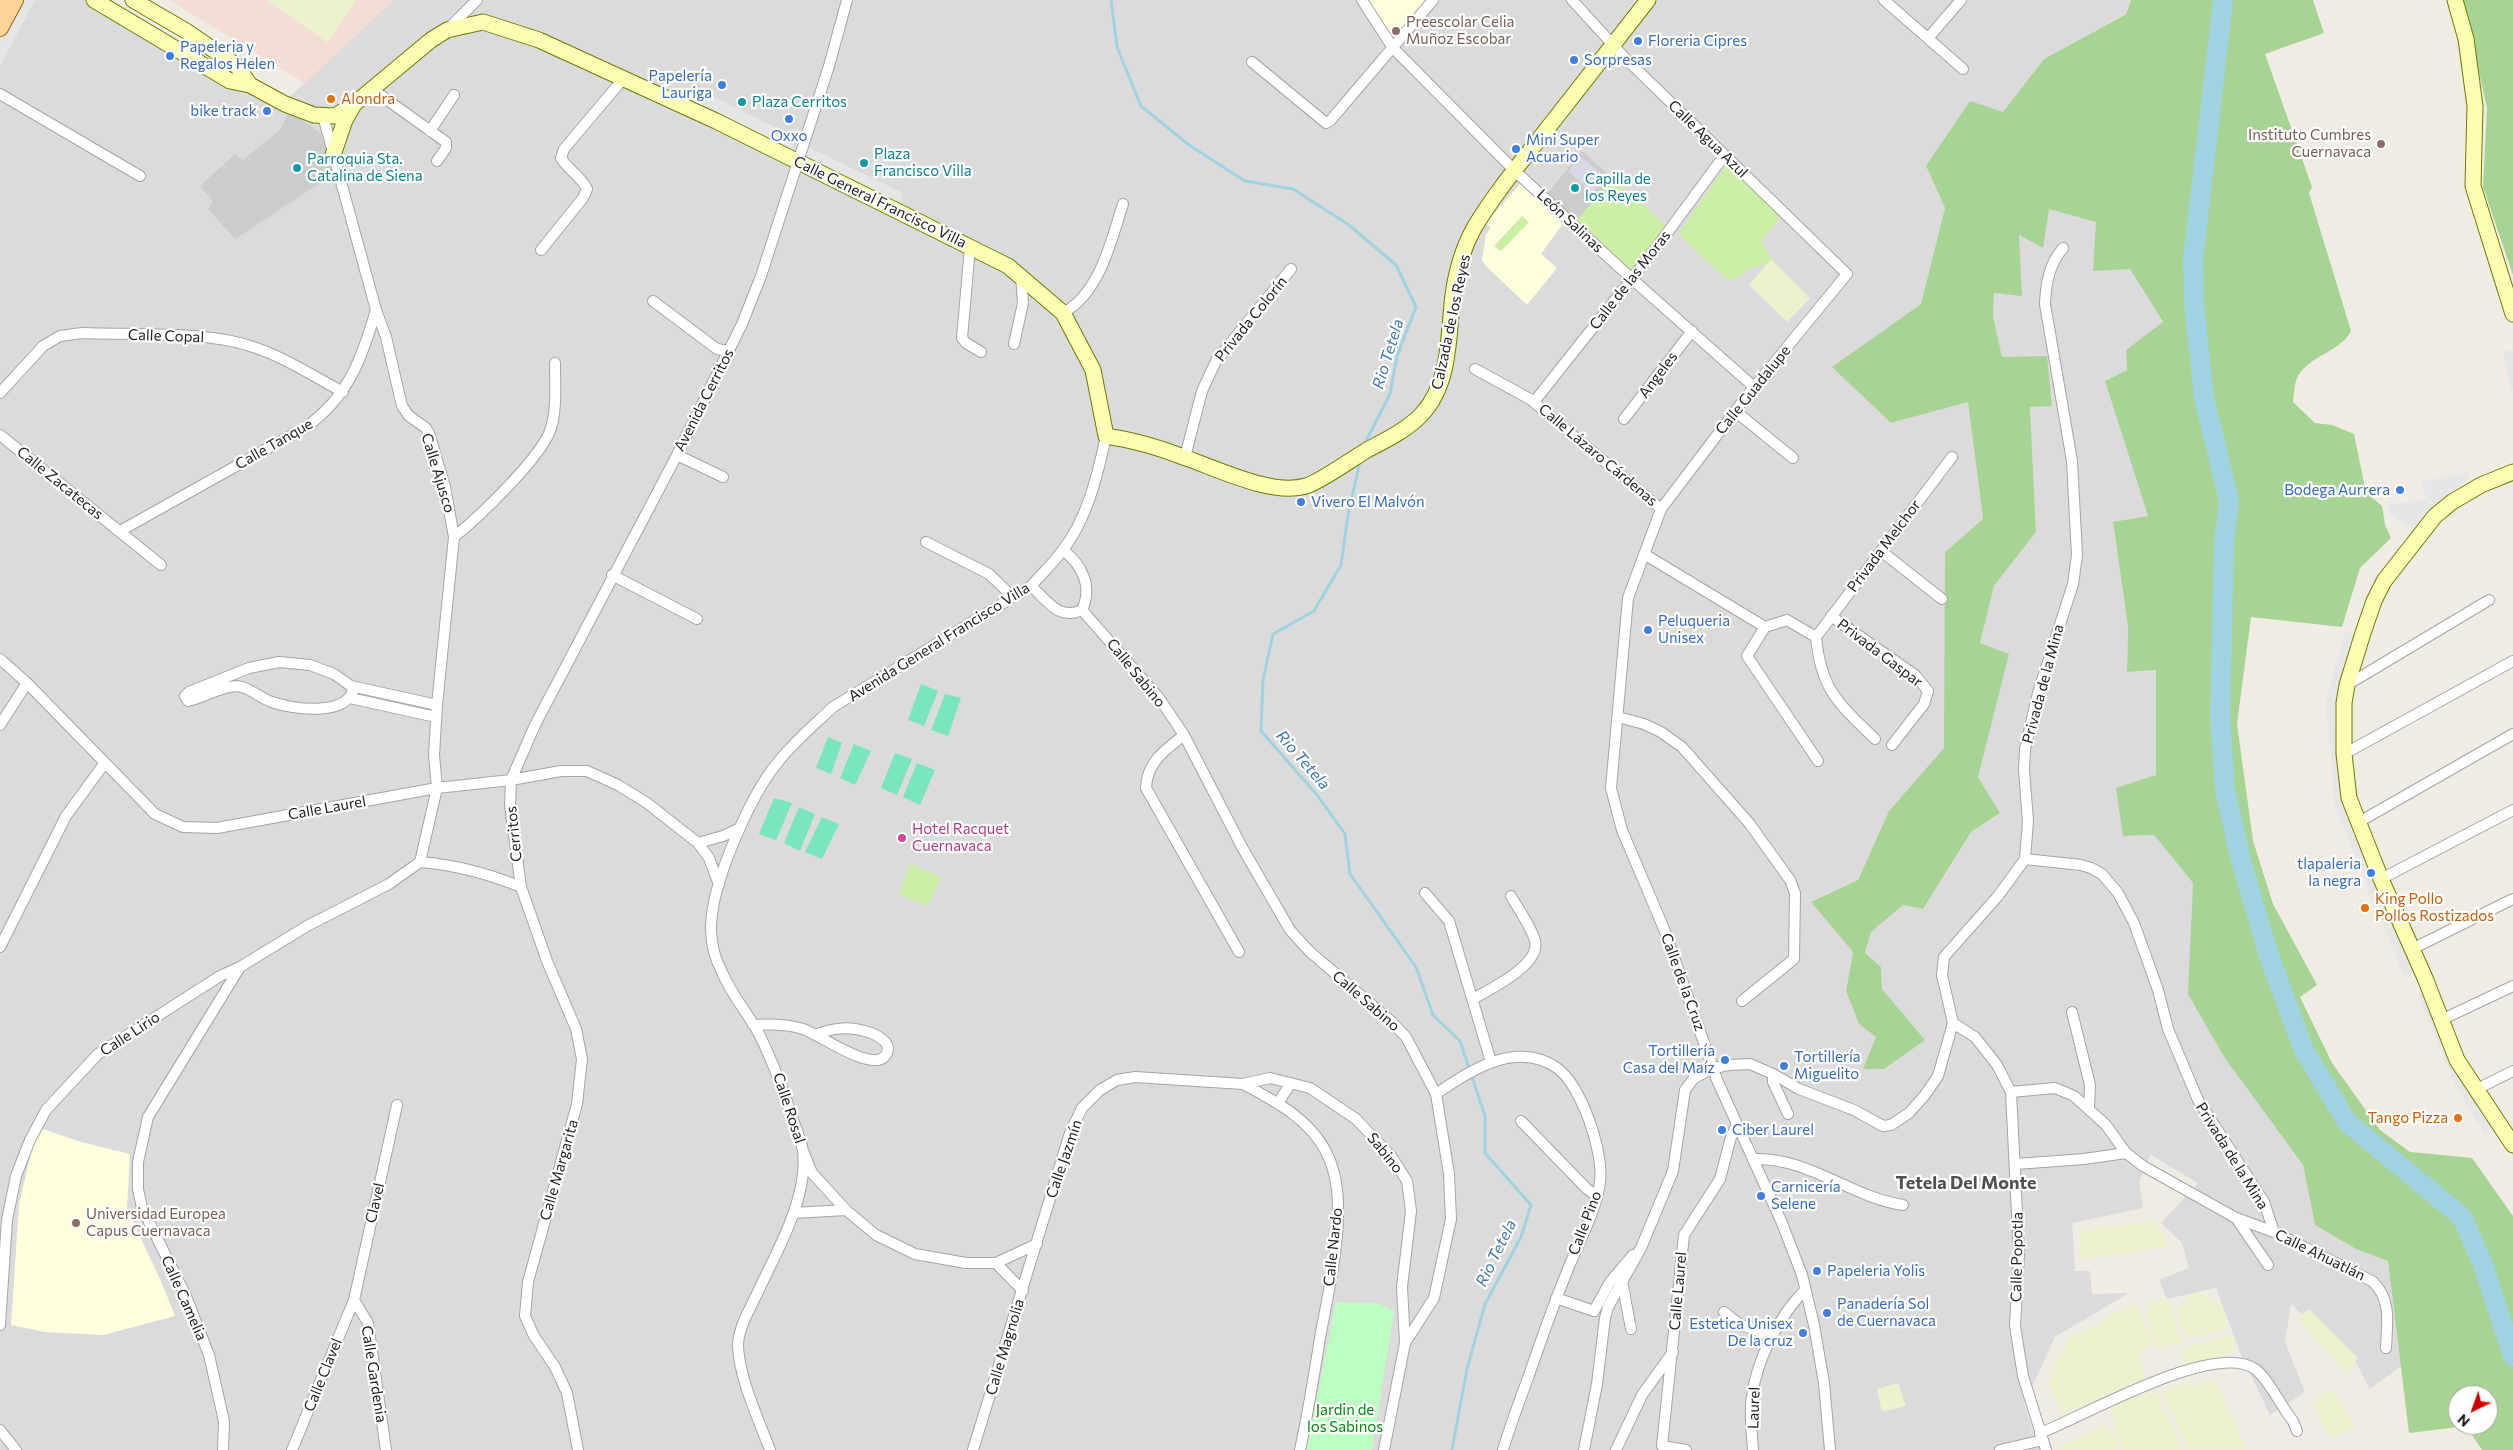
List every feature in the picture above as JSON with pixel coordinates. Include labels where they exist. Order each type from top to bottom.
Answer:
[{"type":"main road","points":[[1,20],[16,0]]},
{"type":"street","points":[[94,0],[230,81],[250,85]]},
{"type":"street","points":[[113,0],[250,85],[285,104],[323,116]]},
{"type":"street","points":[[133,0],[186,31],[237,66],[250,85]]},
{"type":"street","points":[[447,30],[477,0]]},
{"type":"street","name":"Avenida Cerritos","points":[[511,780],[535,725],[612,575],[677,455],[729,351],[760,276],[830,66],[847,0]]},
{"type":"street","name":"León Salinas","points":[[1362,0],[1393,48],[1514,170],[1632,279],[1754,387]]},
{"type":"street","points":[[1252,62],[1326,123],[1433,0]]},
{"type":"street","name":"Calle Agua Azul","points":[[1572,0],[1625,58],[1847,274]]},
{"type":"street","name":"Calzada de los Reyes","points":[[1106,436],[1125,438],[1184,457],[1254,484],[1281,487],[1306,486],[1411,424],[1432,402],[1439,389],[1452,323],[1453,296],[1461,259],[1473,230],[1514,170],[1648,0]]},
{"type":"street","points":[[1884,0],[1929,37],[1963,69]]},
{"type":"street","points":[[1929,37],[1961,0]]},
{"type":"street","points":[[2455,0],[2466,39],[2475,106],[2473,186],[2513,314]]},
{"type":"street","name":"Calle General Francisco Villa","points":[[323,116],[343,113],[447,30],[483,22],[504,27],[539,40],[716,121],[1008,266],[1063,313],[1093,370],[1106,436]]},
{"type":"street","points":[[541,250],[583,198],[586,189],[584,183],[564,164],[561,158],[564,149],[623,79]]},
{"type":"street","points":[[372,88],[447,145],[437,161]]},
{"type":"street","points":[[0,94],[140,176]]},
{"type":"street","points":[[430,131],[454,95]]},
{"type":"street","points":[[333,155],[345,120],[353,105]]},
{"type":"street","name":"Calle Ajusco","points":[[323,116],[376,310],[386,337],[402,406],[409,416],[426,428],[429,433],[445,487],[454,537],[436,717],[434,755],[437,788],[420,862]]},
{"type":"street","name":"Calle de las Moras","points":[[1534,402],[1632,279],[1724,156]]},
{"type":"street","points":[[1063,313],[1078,304],[1095,279],[1123,204]]},
{"type":"street","points":[[970,247],[962,338],[966,343],[981,352]]},
{"type":"street","name":"Privada de la Mina","points":[[2063,248],[2052,261],[2046,284],[2045,304],[2072,462],[2077,555],[2073,584],[2041,684],[2025,749],[2024,770],[2028,821],[2025,859],[2081,865],[2091,868],[2102,874],[2118,893],[2134,923],[2158,990],[2168,1029],[2198,1100],[2264,1202],[2274,1232]]},
{"type":"street","name":"Privada Colorín","points":[[1184,457],[1202,391],[1216,361],[1291,269]]},
{"type":"street","name":"Calle Guadalupe","points":[[1661,509],[1735,411],[1847,274]]},
{"type":"street","points":[[1014,344],[1023,303],[1020,275]]},
{"type":"street","points":[[653,301],[717,349],[729,351]]},
{"type":"street","name":"Calle Tanque","points":[[120,531],[306,427],[325,413],[343,392],[357,365],[376,310]]},
{"type":"street","name":"Angeles","points":[[1624,419],[1692,331]]},
{"type":"street","name":"Calle Copal","points":[[0,393],[43,346],[60,336],[82,334],[212,338],[249,345],[343,392]]},
{"type":"street","points":[[454,537],[488,508],[546,441],[551,428],[554,408],[555,363]]},
{"type":"street","name":"Calle Lázaro Cárdenas","points":[[1475,369],[1534,402],[1661,509]]},
{"type":"street","points":[[1735,411],[1793,458]]},
{"type":"street","name":"Calle Zacatecas","points":[[0,435],[161,565]]},
{"type":"street","name":"Avenida General Francisco Villa","points":[[740,828],[758,792],[777,763],[833,707],[1031,586],[1063,550],[1078,526],[1102,457],[1106,436]]},
{"type":"street","points":[[677,455],[723,477]]},
{"type":"street","name":"Privada Melchor","points":[[1816,637],[1952,457]]},
{"type":"street","points":[[2513,472],[2481,485],[2452,502],[2435,516],[2390,573],[2374,601],[2347,685],[2344,703],[2344,754],[2349,798],[2457,1060],[2513,1145]]},
{"type":"street","name":"Calle de la Cruz","points":[[1661,509],[1628,598],[1611,788],[1612,796],[1622,830],[1664,929],[1717,1080],[1782,1223],[1805,1290],[1824,1383],[1830,1450]]},
{"type":"street","points":[[926,542],[989,574],[1013,597]]},
{"type":"street","points":[[1031,586],[1049,605],[1062,613],[1069,614],[1082,610],[1086,601],[1086,580],[1077,564],[1063,550]]},
{"type":"street","points":[[1881,551],[1942,599]]},
{"type":"street","points":[[1644,554],[1765,627]]},
{"type":"street","points":[[612,575],[697,619]]},
{"type":"street","points":[[2347,685],[2489,600]]},
{"type":"street","name":"Calle Sabino","points":[[1082,610],[1159,698],[1184,735],[1243,849],[1290,930],[1309,951],[1406,1037],[1436,1094],[1449,1174],[1451,1219],[1434,1298],[1405,1343],[1384,1450]]},
{"type":"street","name":"Privada Gaspar","points":[[1831,616],[1915,675],[1928,691],[1924,704],[1892,745]]},
{"type":"street","points":[[1818,761],[1747,656],[1765,627],[1787,620],[1816,637],[1819,662],[1828,688],[1847,712],[1875,739]]},
{"type":"street","name":"Calle Laurel","points":[[0,659],[28,683],[104,764],[155,814],[183,827],[217,828],[437,788],[511,780],[561,771],[587,771],[618,785],[648,802],[698,843],[709,858],[718,885]]},
{"type":"street","points":[[2344,754],[2513,661]]},
{"type":"street","points":[[248,688],[228,687],[194,700],[188,701],[185,699],[189,692],[249,668],[279,662],[310,665],[334,674],[352,686],[437,705]]},
{"type":"street","points":[[249,668],[244,676],[244,682],[248,688],[271,702],[307,710],[332,707],[350,698],[436,717]]},
{"type":"street","points":[[0,725],[28,683]]},
{"type":"street","points":[[350,698],[353,690],[352,686]]},
{"type":"street","points":[[1618,717],[1644,724],[1661,732],[1682,747],[1749,823],[1790,880],[1794,893],[1794,959],[1742,1001]]},
{"type":"street","points":[[2359,822],[2513,734]]},
{"type":"street","points":[[1184,735],[1162,753],[1151,766],[1146,776],[1146,788],[1239,952]]},
{"type":"street","points":[[0,946],[66,816],[104,764]]},
{"type":"street","name":"Cerritos","points":[[511,780],[510,805],[520,887]]},
{"type":"street","points":[[2382,879],[2513,810]]},
{"type":"street","points":[[698,843],[723,836],[740,828]]},
{"type":"street","name":"Calle Rosal","points":[[740,828],[718,885],[711,926],[714,950],[721,970],[733,994],[753,1025],[775,1067],[803,1151],[800,1194],[794,1213],[748,1312],[738,1343],[742,1368],[770,1450]]},
{"type":"street","points":[[1584,1450],[1597,1384],[1605,1318],[1622,1281],[1641,1248],[1673,1172],[1685,1090],[1694,1078],[1714,1068],[1750,1064],[1773,1074],[1799,1089],[1854,1110],[1879,1125],[1891,1125],[1909,1113],[1934,1083],[1953,1023],[1942,975],[1944,957],[1998,896],[2025,859]]},
{"type":"street","points":[[420,862],[466,868],[490,874],[520,887]]},
{"type":"street","name":"Calle Lirio","points":[[0,1325],[7,1220],[16,1176],[30,1140],[46,1110],[98,1054],[220,976],[240,967],[307,926],[389,884],[420,862]]},
{"type":"street","name":"Calle Margarita","points":[[520,887],[547,961],[576,1029],[582,1059],[577,1104],[528,1282],[524,1307],[528,1325],[555,1367],[567,1393],[578,1450]]},
{"type":"street","points":[[1425,893],[1448,921],[1473,1000],[1489,1064]]},
{"type":"street","points":[[1473,1000],[1514,974],[1529,962],[1535,951],[1535,941],[1511,896]]},
{"type":"street","points":[[2412,949],[2513,899]]},
{"type":"street","name":"Calle Camelia","points":[[223,1450],[224,1421],[209,1355],[185,1294],[142,1208],[138,1190],[138,1162],[148,1117],[240,967]]},
{"type":"street","points":[[2441,1020],[2513,986]]},
{"type":"street","points":[[2072,1012],[2078,1044],[2090,1085],[2089,1108]]},
{"type":"street","name":"Calle Popotla","points":[[1953,1023],[1975,1037],[1997,1065],[2011,1092],[2019,1254],[2015,1326],[2023,1376],[2043,1441]]},
{"type":"street","points":[[753,1025],[785,1025],[803,1029],[834,1046],[872,1060],[879,1060],[888,1050],[887,1044],[883,1039],[854,1028],[838,1027],[815,1035]]},
{"type":"street","name":"Calle Pino","points":[[1436,1094],[1463,1076],[1489,1064],[1520,1056],[1547,1062],[1567,1077],[1581,1105],[1598,1151],[1601,1166],[1597,1196],[1556,1298],[1503,1450]]},
{"type":"street","points":[[2475,1090],[2513,1071]]},
{"type":"street","points":[[1773,1074],[1773,1082],[1788,1114]]},
{"type":"street","name":"Calle Jazmín","points":[[1037,1244],[1070,1133],[1082,1108],[1100,1090],[1117,1080],[1135,1077],[1243,1084]]},
{"type":"street","name":"Sabino","points":[[1243,1084],[1270,1078],[1310,1088],[1356,1119],[1391,1156],[1407,1181],[1411,1211],[1402,1287],[1405,1343]]},
{"type":"street","points":[[1278,1103],[1291,1083]]},
{"type":"street","name":"Calle Nardo","points":[[1243,1084],[1278,1103],[1295,1115],[1312,1132],[1328,1155],[1337,1186],[1338,1204],[1331,1275],[1300,1450]]},
{"type":"street","name":"Calle Ahuatlán","points":[[2011,1092],[2055,1088],[2074,1096],[2106,1125],[2126,1153],[2143,1166],[2236,1218],[2274,1232],[2372,1281],[2381,1289],[2385,1298],[2387,1309],[2386,1348]]},
{"type":"street","name":"Clavel","points":[[354,1300],[397,1105]]},
{"type":"street","points":[[1521,1121],[1587,1190],[1597,1196]]},
{"type":"street","name":"Calle Laurel","points":[[1686,1450],[1662,1446],[1684,1235],[1720,1178],[1731,1137],[1737,1124]]},
{"type":"street","points":[[803,1151],[812,1173],[846,1210],[876,1235],[916,1254],[966,1263],[996,1263],[1037,1244]]},
{"type":"street","points":[[2016,1164],[2126,1153]]},
{"type":"street","points":[[1753,1160],[1783,1161],[1829,1177],[1871,1198],[1903,1205]]},
{"type":"street","points":[[794,1213],[846,1210]]},
{"type":"street","points":[[2236,1218],[2268,1265]]},
{"type":"street","name":"Calle Magnolia","points":[[973,1450],[1037,1244]]},
{"type":"street","points":[[1556,1298],[1594,1311],[1610,1282],[1641,1248]]},
{"type":"street","points":[[996,1263],[1023,1291]]},
{"type":"street","points":[[1622,1281],[1631,1329]]},
{"type":"street","name":"Laurel","points":[[1753,1450],[1751,1398],[1756,1374],[1773,1337],[1791,1306],[1805,1290]]},
{"type":"street","name":"Calle Clavel","points":[[292,1450],[354,1300]]},
{"type":"street","name":"Calle Gardenia","points":[[354,1300],[368,1323],[386,1450]]},
{"type":"street","points":[[1724,1312],[1739,1324],[1773,1337]]},
{"type":"street","points":[[1616,1450],[1642,1395],[1673,1351]]},
{"type":"street","points":[[2000,1450],[2043,1441],[2139,1387],[2211,1365],[2232,1362],[2255,1369],[2293,1422],[2297,1431]]},
{"type":"street","points":[[0,1430],[16,1450]]},
{"type":"shaded area","points":[[15,0],[35,0],[0,66],[0,28]]},
{"type":"shaded area","points":[[32,0],[99,0],[281,105],[393,0],[2131,0],[2126,13],[2044,59],[2003,112],[1926,166],[1945,208],[1921,304],[1833,367],[1891,423],[1968,402],[1983,519],[1945,552],[1945,748],[1889,811],[1858,880],[1811,902],[1853,952],[1846,991],[1859,1024],[1876,1037],[1925,1040],[1882,989],[1881,967],[1865,953],[1871,932],[1903,905],[1923,909],[1971,832],[2000,813],[1978,777],[2009,654],[1980,643],[1994,586],[2036,532],[2030,407],[2052,405],[2002,357],[1993,316],[1994,293],[2019,235],[2049,208],[2096,222],[2130,268],[2163,323],[2126,350],[2127,370],[2105,381],[2148,516],[2113,523],[2128,627],[2127,672],[2156,670],[2156,775],[2124,836],[2154,835],[2193,883],[2189,995],[2224,1057],[2303,1165],[2315,1225],[2356,1249],[2388,1261],[2401,1366],[2370,1389],[2356,1362],[2291,1304],[2285,1342],[2305,1392],[2270,1415],[2241,1355],[2216,1288],[2167,1299],[2159,1280],[2189,1268],[2182,1243],[2161,1223],[2198,1183],[2151,1155],[2139,1181],[2143,1208],[2072,1223],[2075,1271],[2090,1271],[2092,1294],[2129,1293],[2055,1337],[2024,1404],[2039,1450],[0,1450],[0,63]]},
{"type":"shaded area","points":[[169,0],[393,0],[305,83]]},
{"type":"shaded area","points":[[267,0],[356,0],[328,43]]},
{"type":"shaded area","name":"Preescolar Celia Muñoz Escobar","points":[[1364,0],[1436,0],[1393,48]]},
{"type":"shaded area","points":[[700,90],[795,137],[791,154],[691,102]]},
{"type":"shaded area","points":[[289,111],[331,141],[335,173],[235,239],[208,209],[213,201],[200,186],[235,154],[243,160],[280,130]]},
{"type":"shaded area","points":[[808,147],[903,193],[900,204],[802,160]]},
{"type":"shaded area","points":[[1582,151],[1668,228],[1632,272],[1547,194]]},
{"type":"shaded area","points":[[1580,156],[1606,177],[1592,193],[1568,171]]},
{"type":"shaded area","points":[[1520,184],[1564,222],[1541,254],[1557,268],[1527,305],[1482,260],[1486,234],[1491,228],[1486,223]]},
{"type":"shaded area","points":[[1771,259],[1810,298],[1787,322],[1749,285]]},
{"type":"shaded area","points":[[2513,350],[2513,391],[2511,391],[2503,351]]},
{"type":"shaded area","points":[[2469,471],[2469,478],[2435,505],[2426,498],[2422,482]]},
{"type":"shaded area","points":[[2423,499],[2435,507],[2416,530],[2391,516],[2388,505]]},
{"type":"shaded area","points":[[2345,631],[2359,637],[2341,759],[2416,971],[2404,976],[2335,806],[2326,702]]},
{"type":"shaded area","points":[[2427,990],[2496,1126],[2484,1133],[2455,1085],[2417,993]]},
{"type":"shaded area","name":"Universidad Europea Capus Cuernavaca","points":[[37,1127],[81,1142],[130,1154],[127,1209],[161,1281],[175,1316],[103,1335],[45,1332],[11,1325],[19,1205]]},
{"type":"shaded area","points":[[2155,1221],[2156,1227],[2160,1227],[2160,1233],[2165,1233],[2166,1247],[2081,1259],[2079,1231]]},
{"type":"shaded area","points":[[2203,1291],[2208,1299],[2222,1304],[2228,1328],[2188,1338],[2185,1329],[2181,1328],[2176,1307],[2189,1301],[2186,1295]]},
{"type":"shaded area","points":[[2167,1299],[2183,1343],[2156,1348],[2144,1303]]},
{"type":"shaded area","points":[[2136,1304],[2154,1345],[2138,1352],[2145,1378],[2062,1415],[2048,1382],[2053,1377],[2052,1369],[2056,1366],[2056,1356],[2064,1351],[2067,1339],[2107,1321],[2106,1316]]},
{"type":"shaded area","points":[[2309,1309],[2358,1358],[2347,1373],[2297,1320]]},
{"type":"shaded area","points":[[2233,1335],[2235,1352],[2185,1366],[2180,1349]]},
{"type":"shaded area","points":[[2190,1381],[2192,1386],[2215,1381],[2246,1449],[2188,1450],[2162,1391]]},
{"type":"shaded area","points":[[1898,1383],[1906,1406],[1882,1412],[1877,1389]]},
{"type":"shaded area","points":[[2334,1389],[2355,1426],[2330,1438],[2311,1401]]},
{"type":"shaded area","points":[[2156,1391],[2182,1450],[2124,1450],[2116,1435],[2114,1438],[2118,1450],[2059,1450],[2058,1447],[2105,1426],[2111,1433],[2116,1428],[2110,1405]]},
{"type":"green space","points":[[2131,0],[2313,0],[2324,33],[2265,54],[2312,187],[2309,193],[2351,331],[2339,344],[2303,369],[2296,382],[2293,402],[2315,423],[2332,425],[2354,434],[2364,483],[2370,496],[2382,506],[2385,525],[2391,538],[2360,568],[2342,627],[2251,617],[2237,724],[2253,841],[2273,904],[2317,985],[2300,997],[2332,1063],[2380,1130],[2410,1152],[2472,1158],[2513,1216],[2513,1450],[2482,1450],[2472,1435],[2498,1435],[2498,1385],[2448,1385],[2448,1428],[2409,1433],[2388,1261],[2356,1249],[2315,1225],[2303,1165],[2224,1057],[2188,994],[2193,883],[2154,835],[2123,836],[2116,788],[2156,775],[2156,670],[2127,672],[2128,627],[2113,522],[2148,516],[2105,381],[2127,370],[2126,350],[2163,322],[2130,269],[2093,271],[2096,222],[2049,209],[2043,248],[2019,235],[2022,296],[1994,293],[1993,316],[2002,357],[2047,356],[2052,406],[2030,407],[2036,532],[1994,586],[1980,643],[2009,654],[1978,777],[2000,813],[1971,832],[1923,909],[1903,905],[1871,932],[1865,953],[1881,967],[1882,989],[1925,1040],[1884,1069],[1863,1069],[1876,1037],[1859,1024],[1846,991],[1853,952],[1811,902],[1858,880],[1889,811],[1944,748],[1945,552],[1983,519],[1968,402],[1891,423],[1832,367],[1921,304],[1945,208],[1926,166],[1970,101],[2003,112],[2044,59],[2126,14]]},
{"type":"green space","points":[[2463,0],[2513,0],[2513,275],[2483,187],[2487,108]]},
{"type":"green space","points":[[1729,161],[1779,208],[1778,220],[1761,241],[1771,259],[1728,281],[1678,234]]},
{"type":"green space","points":[[1613,178],[1668,228],[1632,272],[1576,221]]},
{"type":"green space","points":[[1522,216],[1529,222],[1501,251],[1494,246]]},
{"type":"green space","points":[[921,684],[938,691],[924,726],[908,720]]},
{"type":"green space","points":[[945,694],[961,698],[948,736],[931,730]]},
{"type":"green space","points":[[828,737],[842,743],[831,774],[816,768]]},
{"type":"green space","points":[[854,744],[871,751],[855,785],[840,778]]},
{"type":"green space","points":[[895,753],[912,759],[897,795],[881,788]]},
{"type":"green space","points":[[917,763],[935,770],[920,805],[903,797]]},
{"type":"green space","points":[[774,798],[792,803],[776,840],[759,834]]},
{"type":"green space","points":[[799,807],[815,814],[800,851],[784,843]]},
{"type":"green space","points":[[822,817],[839,824],[822,859],[805,852]]},
{"type":"green space","points":[[910,864],[941,877],[928,906],[899,895]]},
{"type":"green space","name":"Jardin de los Sabinos","points":[[1336,1302],[1376,1303],[1394,1310],[1372,1450],[1307,1450]]},
{"type":"waterway","name":"Rio Tetela","points":[[1111,0],[1117,47],[1141,106],[1189,145],[1245,181],[1293,189],[1349,225],[1396,265],[1416,307],[1397,356],[1390,394],[1364,445]]},
{"type":"waterway","points":[[2223,0],[2193,259],[2194,305],[2204,398],[2229,501],[2224,541],[2220,719],[2225,790],[2241,861],[2269,956],[2304,1050],[2347,1122],[2462,1217],[2482,1262],[2513,1356]]},
{"type":"waterway","name":"Rio Tetela","points":[[1360,461],[1348,515],[1341,565],[1314,611],[1273,634],[1263,680],[1261,731],[1317,795],[1345,834],[1350,874],[1416,967],[1433,1015],[1460,1041],[1485,1116],[1485,1153],[1531,1205],[1521,1237],[1485,1304],[1467,1369],[1452,1450]]},
{"type":"place","name":"Preescolar Celia Muñoz Escobar","points":[[1396,31]]},
{"type":"place","name":"Floreria Cipres","points":[[1638,41]]},
{"type":"place","name":"Papeleria y Regalos Helen","points":[[170,56]]},
{"type":"place","name":"Sorpresas","points":[[1574,60]]},
{"type":"place","name":"Papelería Lauriga","points":[[722,85]]},
{"type":"place","name":"Alondra","points":[[331,99]]},
{"type":"place","name":"Plaza Cerritos","points":[[742,102]]},
{"type":"place","name":"bike track","points":[[267,111]]},
{"type":"place","name":"Oxxo","points":[[789,119]]},
{"type":"place","name":"Instituto Cumbres Cuernavaca","points":[[2381,144]]},
{"type":"place","name":"Mini Super Acuario","points":[[1516,149]]},
{"type":"place","name":"Plaza Francisco Villa","points":[[864,163]]},
{"type":"place","name":"Parroquia Sta. Catalina de Siena","points":[[297,168]]},
{"type":"place","name":"Capilla de los Reyes","points":[[1575,188]]},
{"type":"place","name":"Bodega Aurrera","points":[[2400,490]]},
{"type":"place","name":"Vivero El Malvón","points":[[1301,502]]},
{"type":"place","name":"Peluqueria Unisex","points":[[1648,630]]},
{"type":"place","name":"Hotel Racquet Cuernavaca","points":[[902,838]]},
{"type":"place","name":"tlapaleria la negra","points":[[2371,873]]},
{"type":"place","name":"King Pollo Pollos Rostizados","points":[[2365,908]]},
{"type":"place","name":"Tortillería Casa del Maíz","points":[[1725,1060]]},
{"type":"place","name":"Tortillería Miguelito","points":[[1784,1066]]},
{"type":"place","name":"Tango Pizza","points":[[2458,1118]]},
{"type":"place","name":"Ciber Laurel","points":[[1722,1130]]},
{"type":"place","name":"Carnicería Selene","points":[[1761,1196]]},
{"type":"place","name":"Universidad Europea Capus Cuernavaca","points":[[76,1223]]},
{"type":"place","name":"Papeleria Yolis","points":[[1817,1271]]},
{"type":"place","name":"Panadería Sol de Cuernavaca","points":[[1827,1313]]},
{"type":"place","name":"Estetica Unisex De la cruz","points":[[1803,1333]]},
{"type":"district","name":"Tetela Del Monte","points":[[1966,1183]]}]
